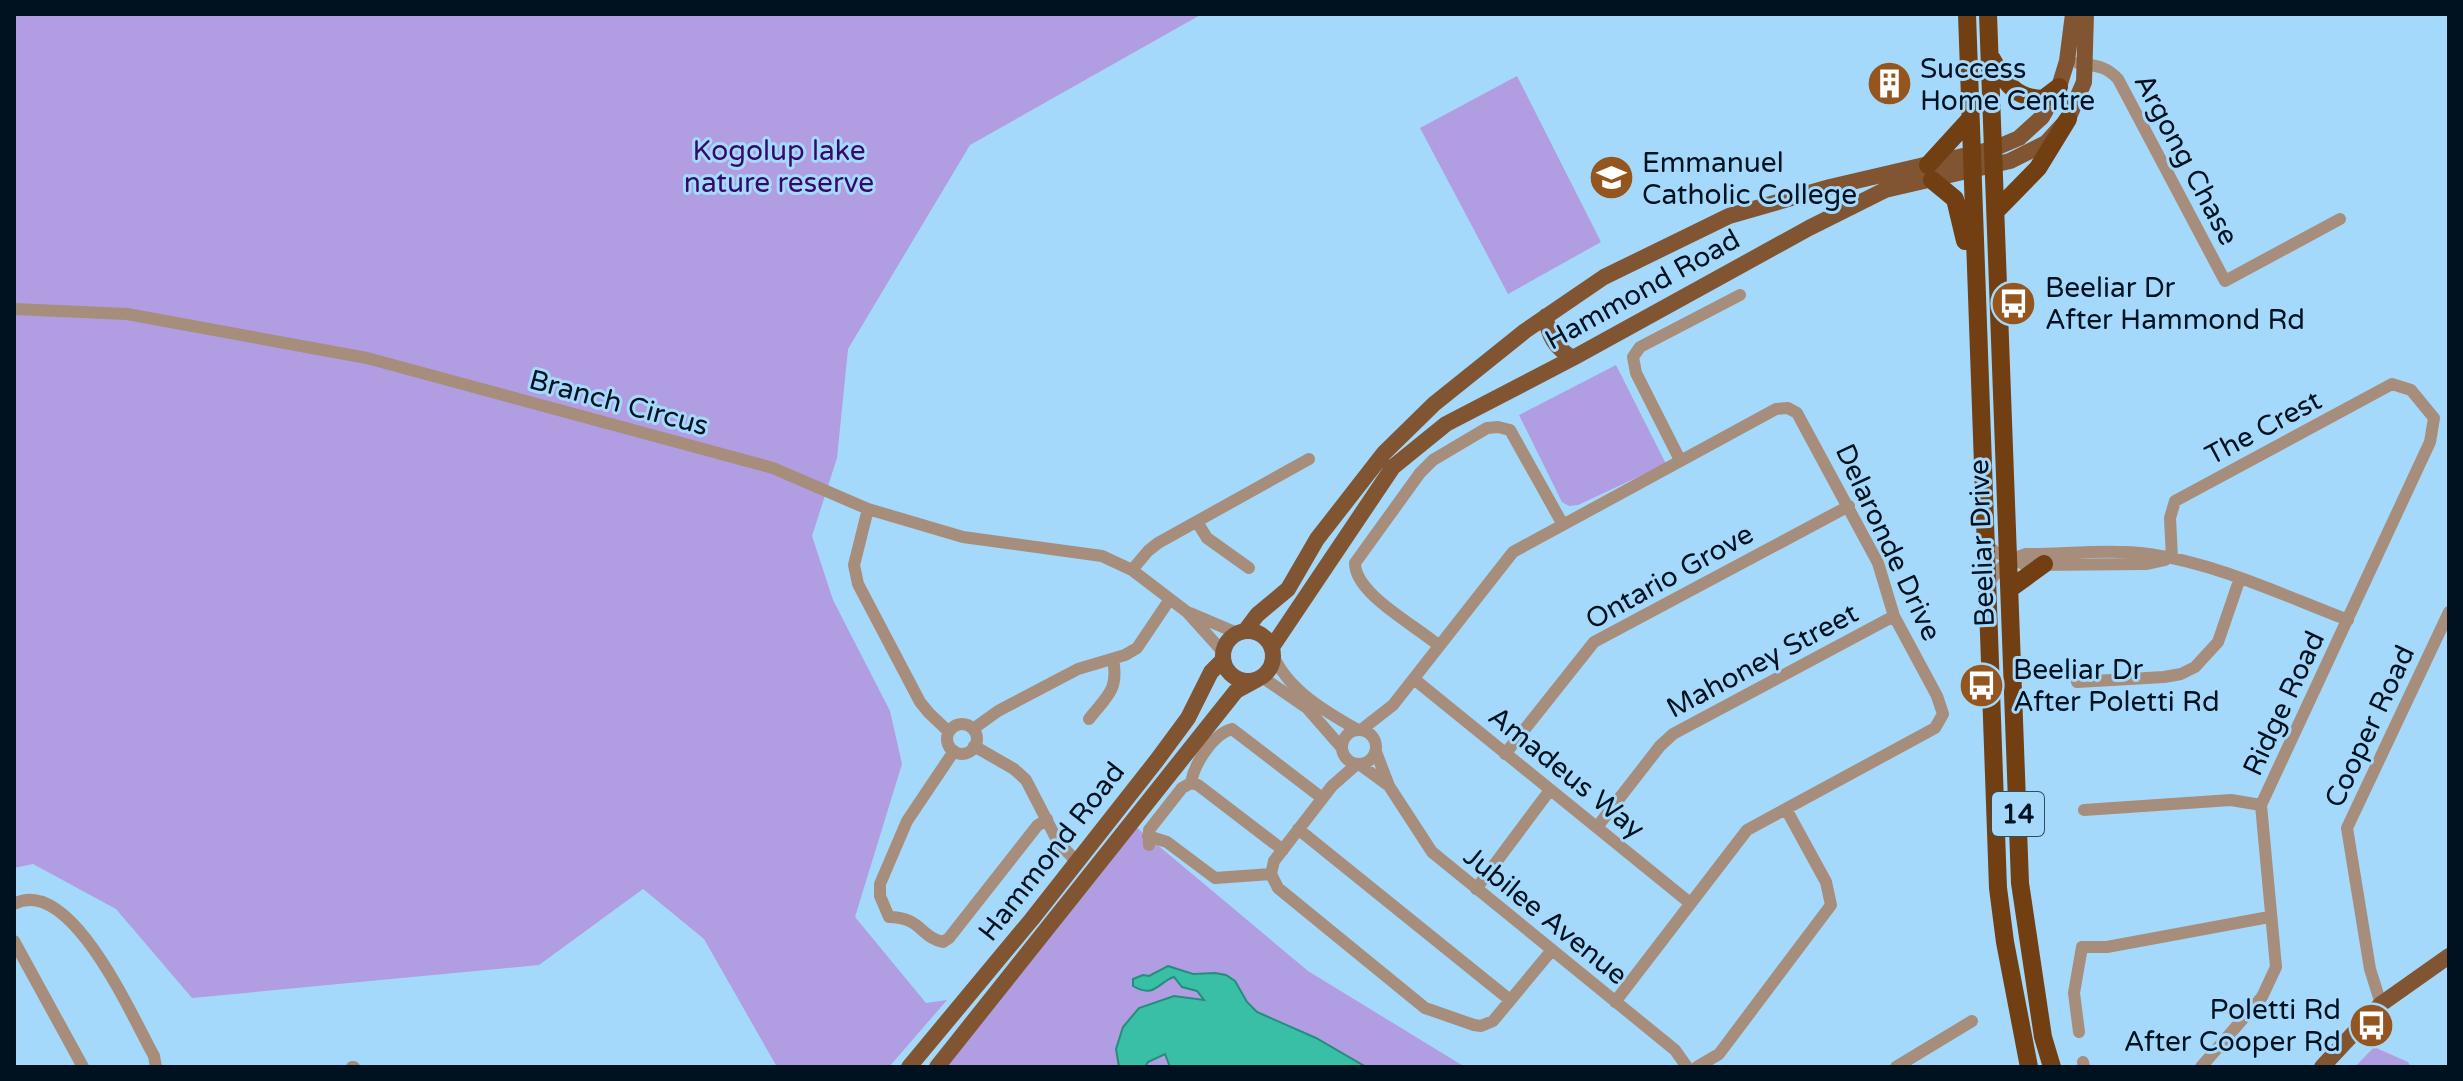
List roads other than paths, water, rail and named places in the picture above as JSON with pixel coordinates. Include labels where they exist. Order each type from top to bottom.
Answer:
[{"type":"highway","name":"Beeliar Drive","points":[[1967,14],[1998,888],[2029,1067]]},
{"type":"highway","name":"Beeliar Drive","points":[[1988,14],[2020,883],[2041,1022],[2052,1067]]},
{"type":"highway","points":[[1990,57],[2008,87],[2015,92],[2043,99],[2059,87]]},
{"type":"highway","points":[[1970,119],[1930,172],[1955,199],[1962,222],[1976,311]]},
{"type":"highway","points":[[1996,211],[2038,168],[2068,119]]},
{"type":"highway","points":[[2011,588],[2044,564]]},
{"type":"main road","name":"Hammond Road","points":[[1993,157],[2027,133],[2042,117],[2059,87],[2067,61],[2073,14]]},
{"type":"main road","name":"Hammond Road","points":[[1241,632],[1288,589],[1317,539],[1384,453],[1434,404],[1546,316],[1604,277],[1729,216],[1830,187],[1930,172],[2033,151],[2046,143],[2068,119],[2084,82],[2086,14]]},
{"type":"main road","name":"Hammond Road","points":[[1272,651],[1393,467],[1434,433],[1474,408],[1573,358],[1841,212],[1930,172]]},
{"type":"main road","points":[[1830,187],[1841,212]]},
{"type":"main road","points":[[1546,316],[1548,333],[1561,351],[1573,358]]},
{"type":"main road","points":[[1460,383],[1474,408]]},
{"type":"main road","points":[[1241,632],[1261,634],[1272,651],[1272,664],[1260,678],[1240,680],[1232,675],[1223,656],[1228,641],[1241,632]]},
{"type":"main road","name":"Hammond Road","points":[[909,1067],[1077,862],[1180,728],[1223,656]]},
{"type":"main road","name":"Hammond Road","points":[[937,1067],[1236,691],[1260,678]]},
{"type":"main road","points":[[2322,1067],[2381,1004],[2449,956]]},
{"type":"street","name":"Argong Chase","points":[[2067,61],[2099,65],[2110,70],[2118,79],[2225,281],[2340,219]]},
{"type":"street","points":[[1680,460],[1636,373],[1633,357],[1640,347],[1740,295]]},
{"type":"street","name":"Branch Circus","points":[[14,309],[127,314],[367,358],[773,468],[868,509],[963,537],[1102,556],[1132,570],[1187,612],[1223,656]]},
{"type":"street","name":"The Crest","points":[[2172,558],[2170,518],[2175,501],[2392,384],[2411,390],[2423,402]]},
{"type":"street","name":"Ridge Road","points":[[2201,1067],[2262,997],[2276,967],[2261,805],[2430,442],[2434,418],[2423,402]]},
{"type":"street","name":"Delaronde Drive","points":[[1376,748],[1380,729],[1393,705],[1513,552],[1776,409],[1788,408],[1801,418],[1878,563],[1894,616],[1937,696],[1943,714],[1935,728],[1747,830],[1615,1002]]},
{"type":"street","points":[[1438,645],[1365,588],[1355,572],[1357,557],[1433,460],[1487,428],[1510,430],[1562,523]]},
{"type":"street","points":[[1132,570],[1158,543],[1309,459]]},
{"type":"street","name":"Ontario Grove","points":[[1505,754],[1594,642],[1849,506]]},
{"type":"street","points":[[868,509],[854,565],[858,584],[920,702],[949,732]]},
{"type":"street","points":[[1197,522],[1207,538],[1249,568]]},
{"type":"street","points":[[1985,542],[1995,552],[2026,565],[2147,564],[2172,558]]},
{"type":"street","points":[[1987,586],[1998,569],[2010,559],[2026,554],[2147,553],[2240,578],[2348,620]]},
{"type":"street","points":[[2077,682],[2164,677],[2195,667],[2218,642],[2240,578]]},
{"type":"street","points":[[973,729],[998,711],[1078,669],[1137,648],[1170,599]]},
{"type":"street","name":"Branch Circus","points":[[1187,612],[1241,632]]},
{"type":"street","name":"Cooper Road","points":[[2381,1004],[2370,969],[2347,828],[2449,612]]},
{"type":"street","name":"Mahoney Street","points":[[1597,827],[1660,746],[1673,734],[1894,616]]},
{"type":"street","points":[[1272,651],[1279,668],[1297,688],[1331,714],[1370,733],[1376,748],[1369,761],[1358,764],[1332,786],[1283,850],[1271,874],[1278,888],[1425,1008],[1481,1026],[1493,1021],[1552,950]]},
{"type":"street","points":[[1089,719],[1115,687],[1113,659]]},
{"type":"street","points":[[1260,678],[1307,708],[1358,764]]},
{"type":"street","name":"Amadeus Way","points":[[1414,679],[1690,903]]},
{"type":"street","name":"Delaronde Drive","points":[[1359,730],[1393,705]]},
{"type":"street","points":[[960,724],[973,729],[976,737],[974,746],[968,752],[954,751],[947,740],[949,732],[960,724]]},
{"type":"street","points":[[1271,874],[1215,878],[1167,842],[1148,840],[1149,830],[1173,797],[1191,783],[1199,762],[1222,733],[1232,729],[1322,798]]},
{"type":"street","points":[[1332,786],[1347,734],[1359,730]]},
{"type":"street","points":[[974,746],[1014,769],[1026,780],[1058,842],[1077,862]]},
{"type":"street","name":"Jubilee Avenue","points":[[1376,748],[1389,786],[1432,852],[1675,1050],[1687,1067]]},
{"type":"street","points":[[954,751],[907,821],[880,884],[880,896],[889,917],[913,921],[935,941],[943,942],[1037,826],[1047,819]]},
{"type":"street","name":"Jubilee Avenue","points":[[1358,764],[1389,786]]},
{"type":"street","points":[[1191,783],[1198,785],[1283,850]]},
{"type":"street","points":[[1476,889],[1550,790]]},
{"type":"street","points":[[2084,810],[2231,800],[2261,805]]},
{"type":"street","points":[[1697,1067],[1719,1054],[1831,905],[1826,882],[1786,809]]},
{"type":"street","points":[[1298,829],[1510,1000]]},
{"type":"street","points":[[14,904],[33,899],[47,903],[92,944],[154,1056],[156,1067]]},
{"type":"street","points":[[2079,1032],[2074,993],[2082,947],[2107,947],[2269,917]]},
{"type":"street","points":[[14,941],[83,1067]]},
{"type":"street","points":[[1896,1067],[1972,1021]]},
{"type":"place","name":"Success Home Centre","points":[[1889,84]]},
{"type":"place","name":"Emmanuel Catholic College","points":[[1611,178]]},
{"type":"place","name":"Beeliar Dr After Hammond Rd","points":[[2014,303]]},
{"type":"place","name":"Beeliar Dr After Poletti Rd","points":[[1982,685]]},
{"type":"place","name":"Poletti Rd After Cooper Rd","points":[[2372,1025]]},
{"type":"park label","name":"Kogolup lake nature reserve","points":[[779,166]]}]
